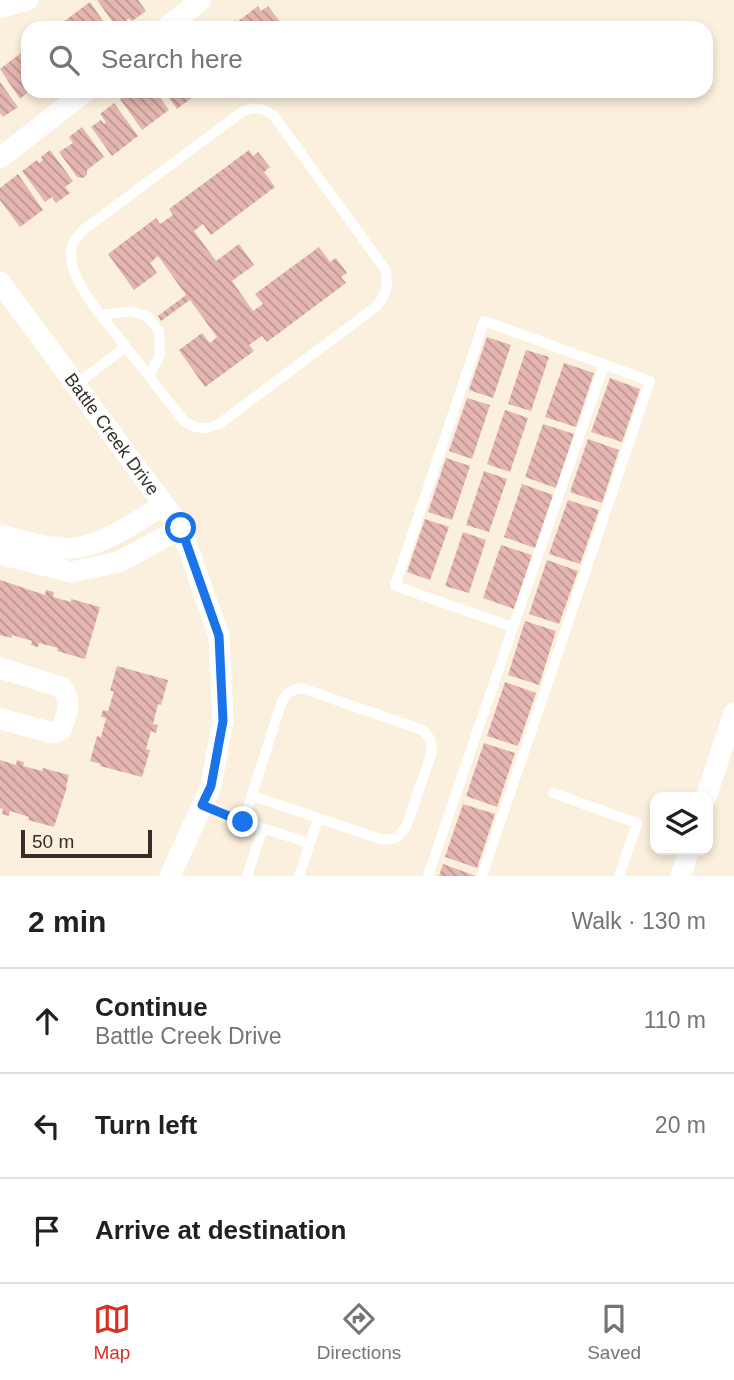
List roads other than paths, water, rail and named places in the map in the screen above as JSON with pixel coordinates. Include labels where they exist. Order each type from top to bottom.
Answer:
[{"type":"street","points":[[0,8],[28,0]]},
{"type":"street","points":[[175,21],[201,0]]},
{"type":"street","points":[[0,159],[77,98]]},
{"type":"street","name":"Battle Creek Drive","points":[[0,282],[181,528],[219,636],[223,721],[211,786],[170,876]]},
{"type":"street","points":[[0,535],[45,547],[79,548],[100,541],[163,506]]},
{"type":"street","points":[[0,554],[71,572],[118,562],[181,528]]},
{"type":"street","points":[[0,668],[61,687],[66,692],[70,706],[61,730],[53,733],[0,719]]},
{"type":"street","points":[[708,792],[734,713]]},
{"type":"street","points":[[681,876],[687,855]]},
{"type":"lane","points":[[252,107],[264,109],[274,116],[385,269],[388,281],[386,295],[377,306],[219,424],[207,429],[195,428],[184,421],[103,315],[76,279],[71,263],[73,244],[83,230],[252,107]]},
{"type":"lane","points":[[103,315],[131,311],[148,317],[159,331],[160,355],[149,376]]},
{"type":"lane","points":[[482,876],[650,381],[484,321],[395,586],[513,627]]},
{"type":"lane","points":[[75,384],[126,347]]},
{"type":"lane","points":[[428,876],[604,365]]},
{"type":"lane","points":[[243,822],[282,701],[289,692],[301,688],[423,730],[430,739],[432,752],[406,827],[396,838],[383,840],[253,796]]},
{"type":"lane","points":[[553,793],[637,823],[619,876]]},
{"type":"lane","points":[[202,805],[243,822],[310,843]]},
{"type":"lane","points":[[299,876],[318,818]]},
{"type":"lane","points":[[247,876],[263,828]]}]
